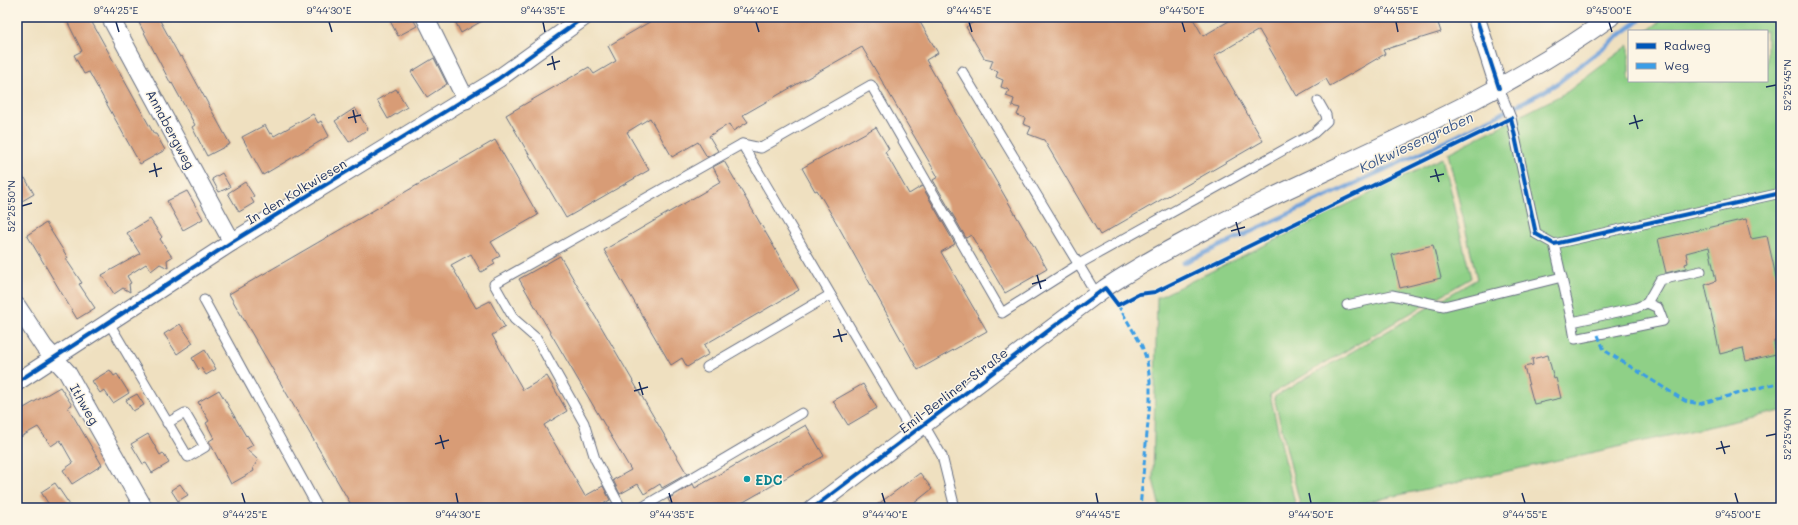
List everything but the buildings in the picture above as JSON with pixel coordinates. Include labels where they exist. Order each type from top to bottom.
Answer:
[{"type":"street","name":"Annabergweg","points":[[110,17],[232,242]]},
{"type":"street","points":[[425,17],[466,100]]},
{"type":"street","name":"In den Kolkwiesen","points":[[17,382],[232,242],[466,100],[498,79],[584,17]]},
{"type":"street","points":[[1476,17],[1501,94]]},
{"type":"street","name":"Emil-Berliner-Straße","points":[[813,508],[1097,295],[1141,264],[1176,244],[1501,94],[1611,17]]},
{"type":"street","name":"Ithweg","points":[[17,306],[44,347],[66,372],[144,508]]},
{"type":"lane","points":[[962,71],[1097,295]]},
{"type":"lane","points":[[621,508],[595,459],[584,422],[541,346],[537,339],[514,319],[494,284],[742,144],[761,148],[871,84],[1002,313],[1079,264],[1314,133],[1327,121],[1326,114],[1318,101]]},
{"type":"lane","points":[[1501,94],[1511,118],[1536,234],[1554,244],[1781,193]]},
{"type":"lane","points":[[742,144],[830,295],[918,429],[942,456],[955,508]]},
{"type":"lane","points":[[1554,244],[1575,339],[1663,321],[1658,308],[1647,303]]},
{"type":"lane","points":[[1572,322],[1636,308],[1647,303],[1660,280],[1701,271]]},
{"type":"lane","points":[[1346,305],[1392,295],[1444,306],[1562,277]]},
{"type":"lane","points":[[708,367],[830,295]]},
{"type":"lane","points":[[204,300],[318,508]]},
{"type":"lane","points":[[109,322],[167,423],[188,457],[205,447],[185,413],[167,423]]},
{"type":"lane","points":[[641,508],[802,413]]},
{"type":"green space","points":[[1666,17],[1781,17],[1781,411],[1340,508],[1301,508],[1274,397],[1477,279],[1448,153],[1567,92],[1628,46],[1628,82],[1768,82],[1768,30],[1648,30]]},
{"type":"green space","points":[[1442,158],[1471,278],[1270,395],[1296,508],[1160,508],[1153,479],[1157,298]]},
{"type":"waterway","name":"Kolkwiesengraben","points":[[1183,263],[1457,136],[1543,92],[1559,82],[1643,17]]},
{"type":"marked path","points":[[1118,305],[1142,346],[1147,361],[1150,381],[1150,401],[1140,508]]},
{"type":"marked path","points":[[1598,335],[1604,350],[1685,401],[1699,404],[1781,382]]},
{"type":"cycle path","points":[[17,382],[232,242],[498,79],[584,17]]},
{"type":"cycle path","points":[[1476,17],[1499,88]]},
{"type":"cycle path","points":[[813,508],[1105,288],[1118,305],[1139,294],[1155,292],[1511,118],[1536,234],[1554,244],[1781,193]]},
{"type":"place","name":"EDC","points":[[747,479]]}]
